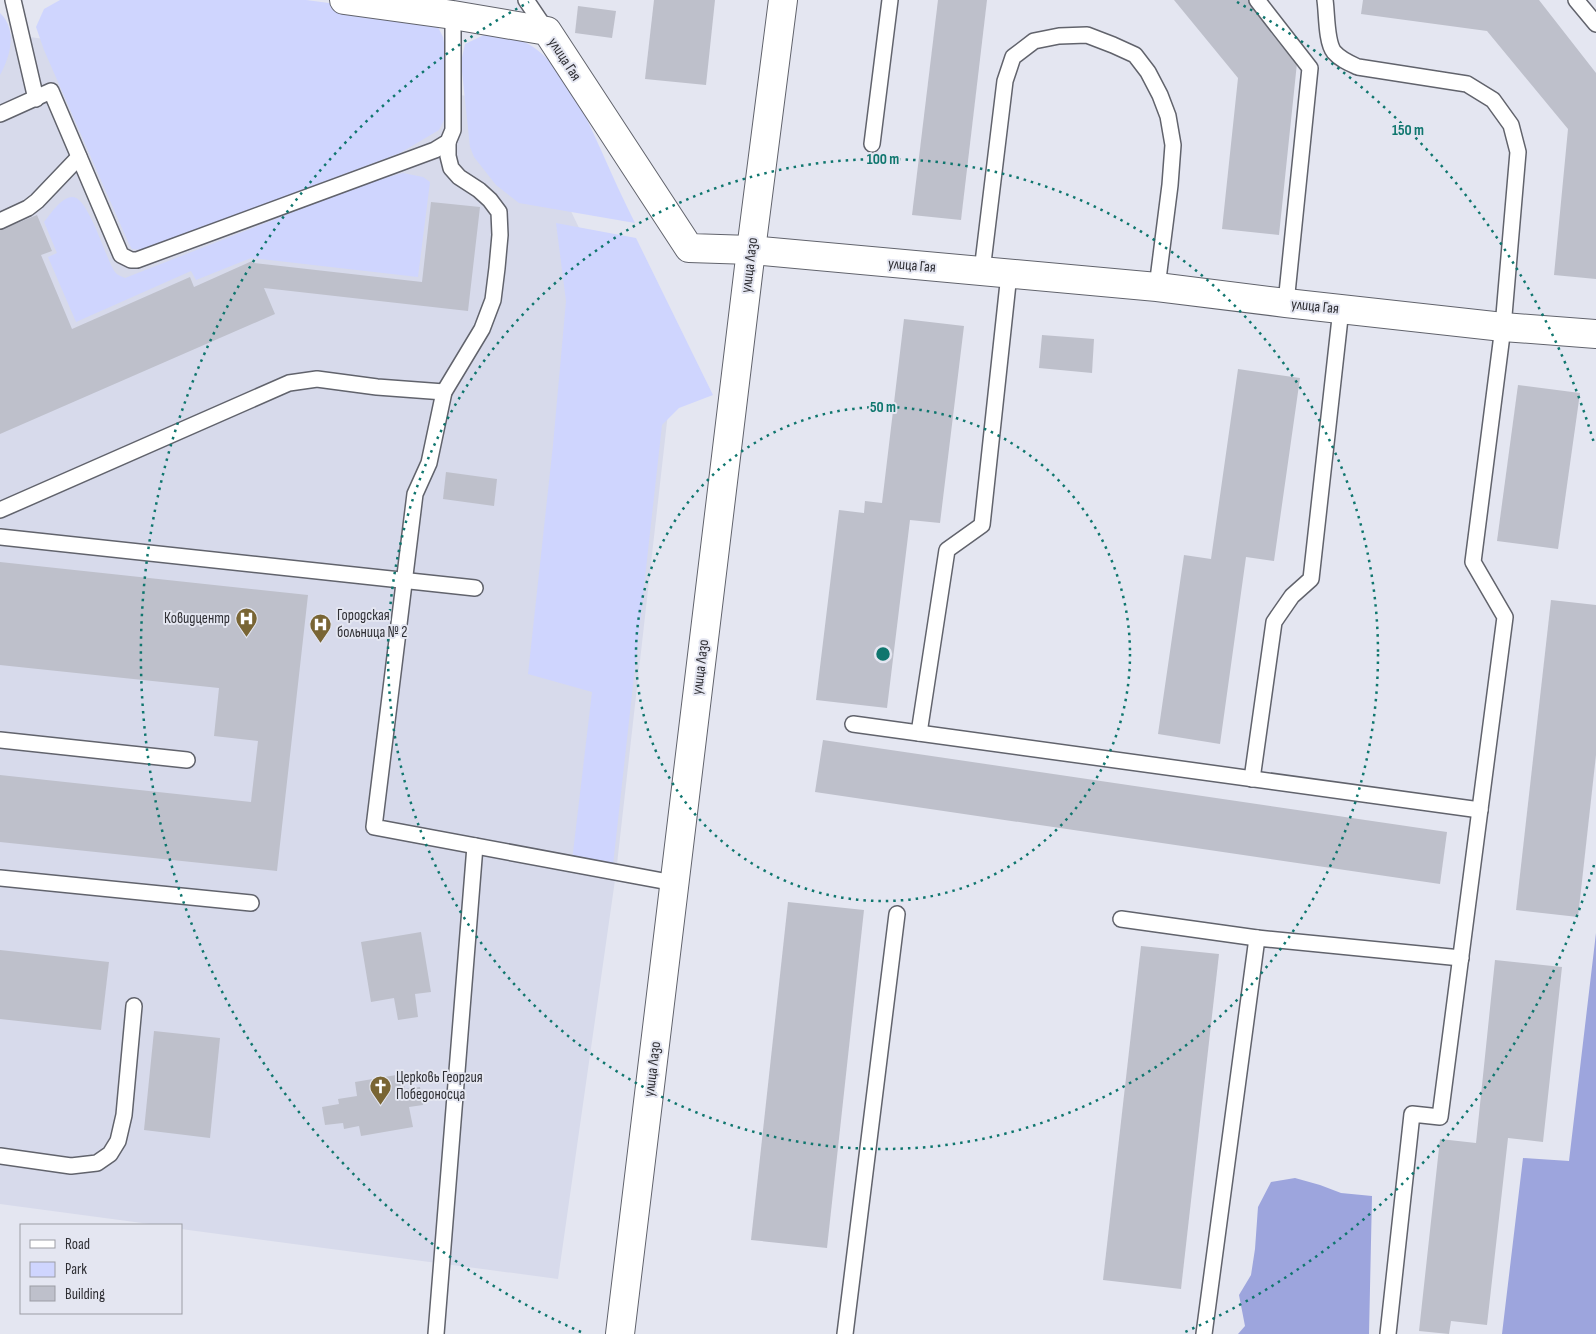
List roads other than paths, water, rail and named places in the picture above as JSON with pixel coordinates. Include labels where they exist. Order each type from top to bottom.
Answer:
[{"type":"street","name":"улица Гая","points":[[344,0],[437,9],[547,31],[689,248],[750,250],[1157,287],[1503,327],[1596,334]]},
{"type":"street","name":"улица Лазо","points":[[620,1334],[750,250],[783,0]]},
{"type":"lane","points":[[13,0],[36,99]]},
{"type":"lane","points":[[526,0],[547,31]]},
{"type":"lane","points":[[872,144],[890,0]]},
{"type":"lane","points":[[1257,0],[1310,68],[1286,303]]},
{"type":"lane","points":[[1325,0],[1333,51],[1343,60],[1358,67],[1467,84],[1493,100],[1511,125],[1518,152],[1503,327],[1473,562],[1505,618],[1440,1117],[1412,1114],[1388,1334]]},
{"type":"lane","points":[[1576,0],[1596,24]]},
{"type":"lane","points":[[437,9],[453,130],[448,142],[448,156],[451,168],[459,177],[490,200],[499,212],[500,235],[493,300],[482,329],[444,392],[429,464],[415,494],[374,827],[674,884]]},
{"type":"lane","points":[[982,271],[1005,81],[1013,57],[1034,41],[1059,36],[1087,35],[1135,55],[1148,72],[1168,116],[1172,144],[1171,169],[1157,287]]},
{"type":"lane","points":[[0,114],[51,91],[122,255],[131,260],[137,260],[435,150],[448,142]]},
{"type":"lane","points":[[0,221],[28,208],[37,201],[79,157]]},
{"type":"lane","points":[[919,733],[947,550],[982,525],[1009,274]]},
{"type":"lane","points":[[1252,778],[1274,622],[1292,596],[1312,579],[1341,309]]},
{"type":"lane","points":[[0,510],[289,383],[317,379],[377,387],[444,392]]},
{"type":"lane","points":[[0,537],[476,588]]},
{"type":"lane","points":[[853,724],[1480,810]]},
{"type":"lane","points":[[0,740],[187,760]]},
{"type":"lane","points":[[436,1334],[476,846]]},
{"type":"lane","points":[[0,878],[251,902]]},
{"type":"lane","points":[[845,1334],[897,914]]},
{"type":"lane","points":[[1121,919],[1257,938],[1461,958]]},
{"type":"lane","points":[[1204,1334],[1257,938]]},
{"type":"lane","points":[[0,1156],[71,1166],[97,1163],[110,1154],[118,1142],[124,1115],[134,1006]]},
{"type":"place","name":"Ковидцентр","points":[[246,637]]},
{"type":"place","name":"Городская больница № 2","points":[[321,643]]},
{"type":"place","name":"Церковь Георгия Победоносца","points":[[380,1105]]}]
